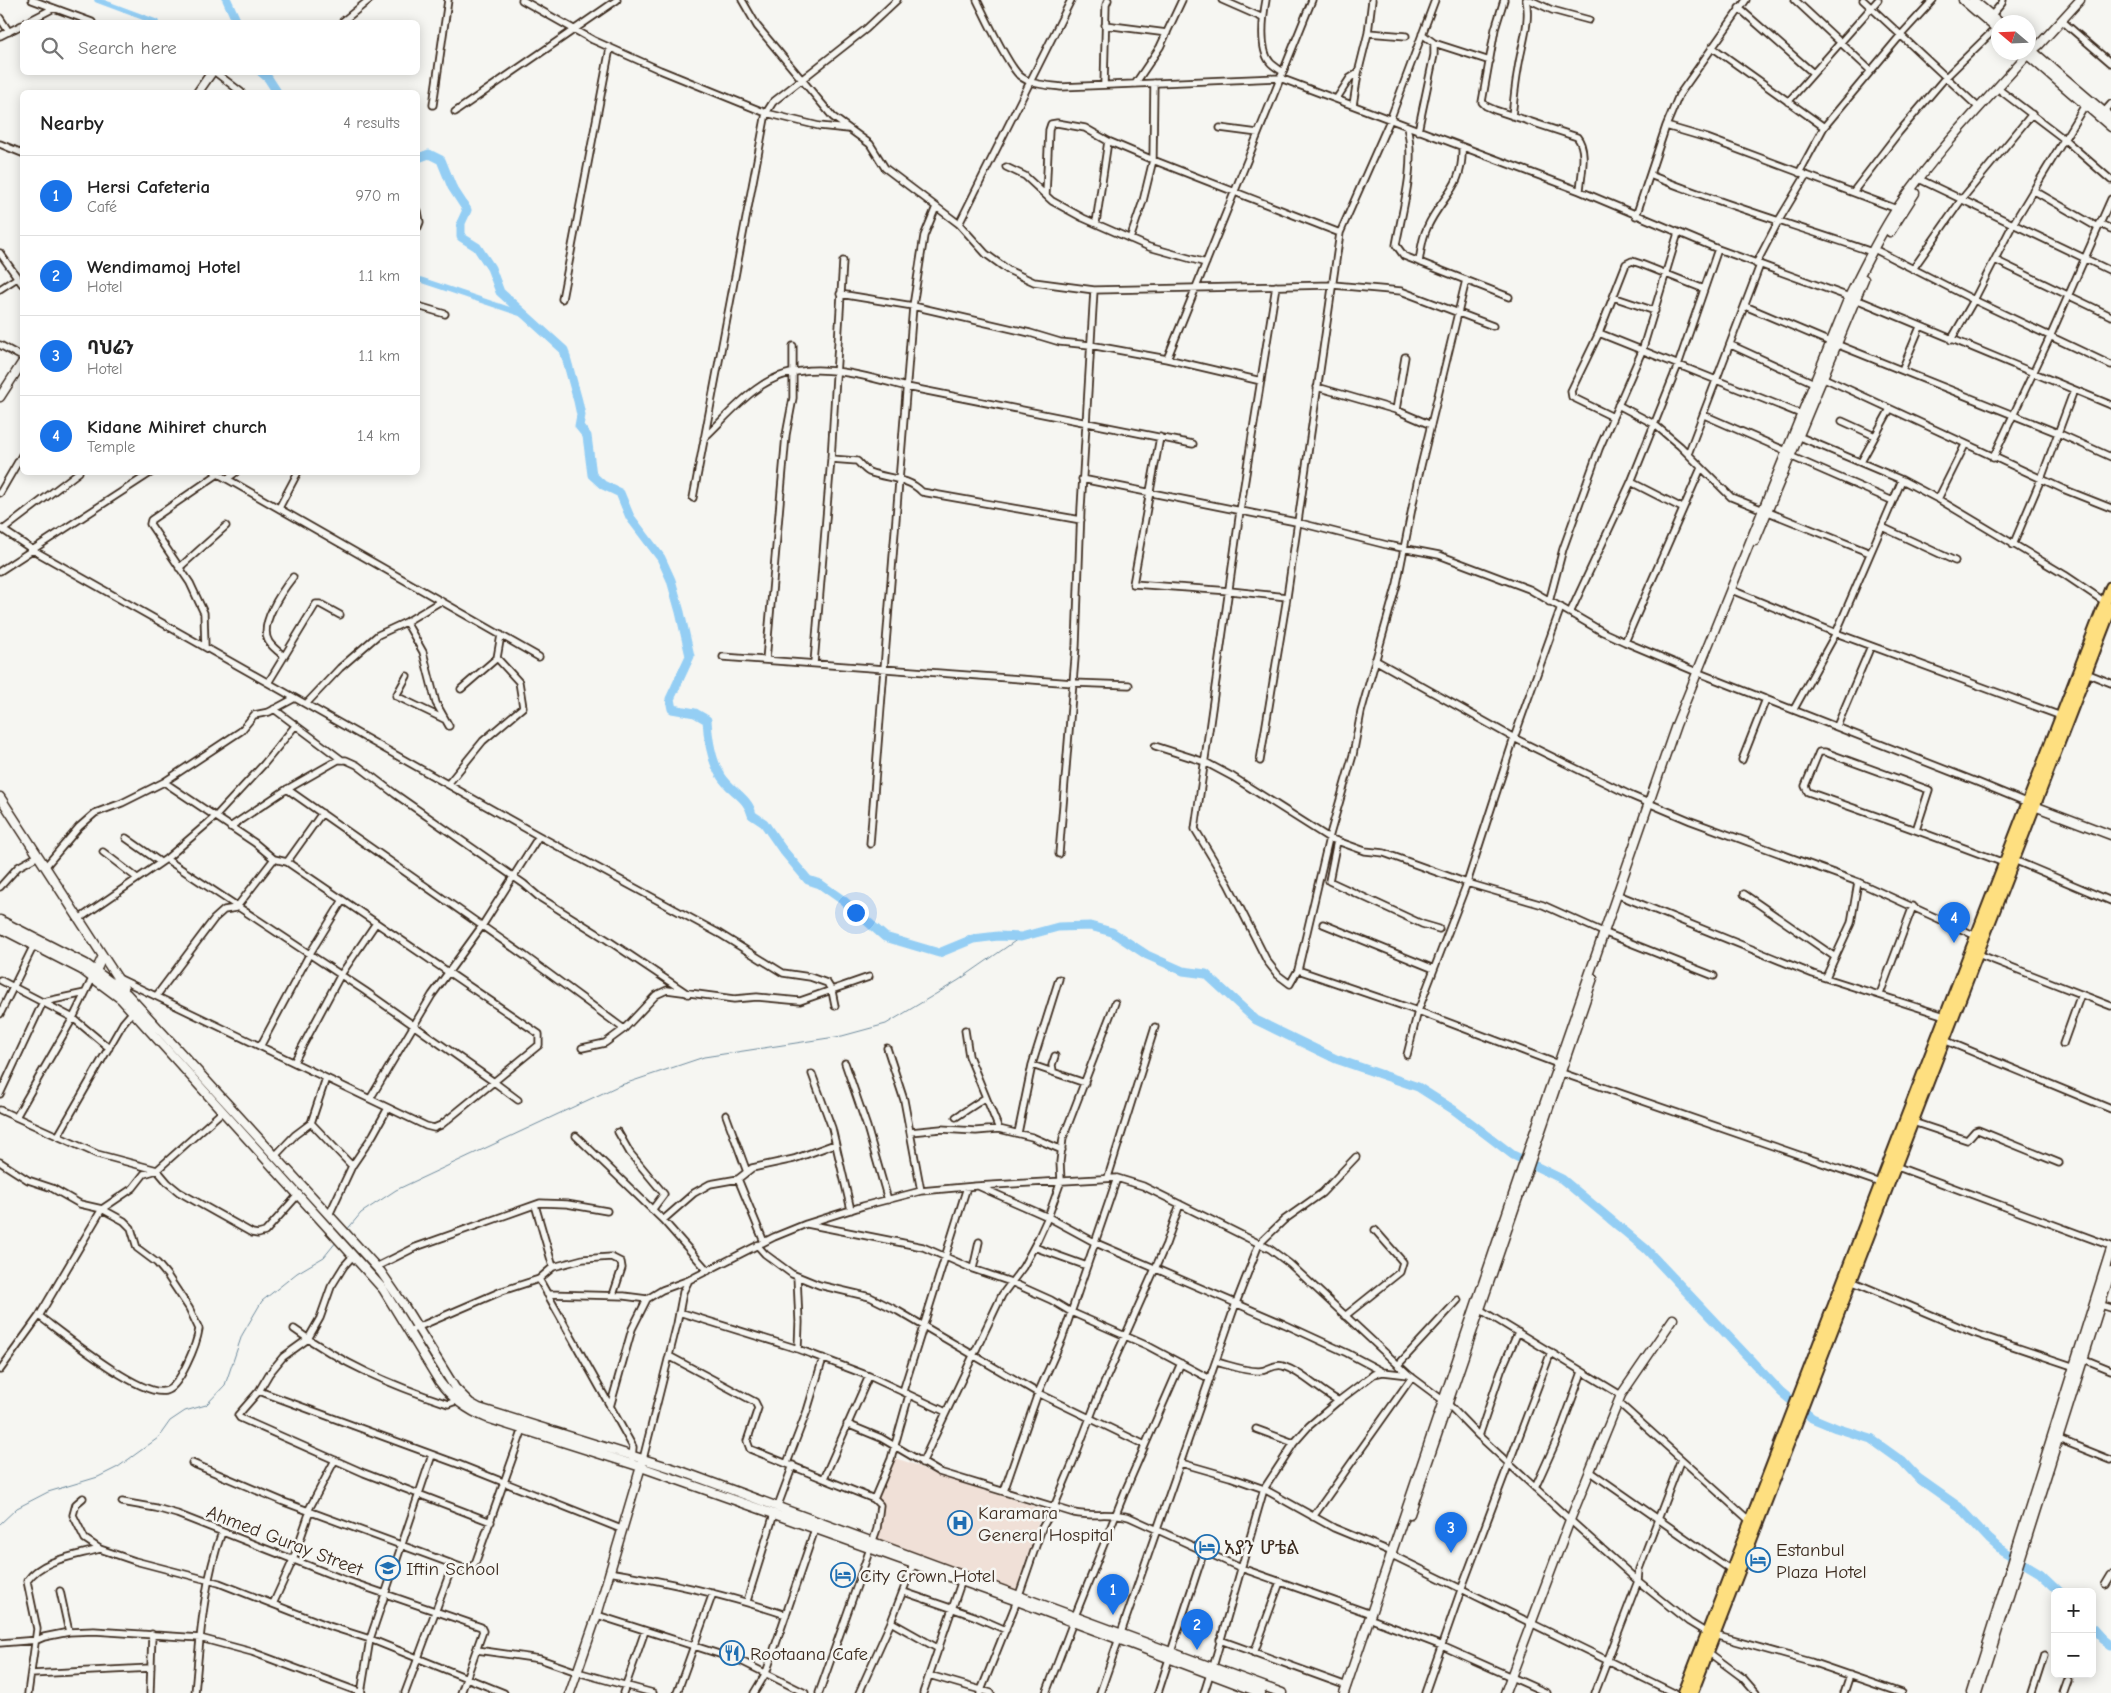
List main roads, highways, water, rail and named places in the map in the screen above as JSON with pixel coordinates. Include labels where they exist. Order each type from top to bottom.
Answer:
[{"type":"highway","points":[[1684,1693],[1711,1634],[1789,1431],[1880,1183],[1892,1165],[1913,1122],[1978,954],[2009,862],[2086,673],[2108,605],[2111,587]]},
{"type":"highway","points":[[2031,805],[2061,716],[2108,605]]},
{"type":"highway","points":[[1803,1393],[1851,1281],[1945,1016],[1976,936],[2009,862]]},
{"type":"highway","points":[[1692,1693],[1708,1652],[1711,1634],[1750,1521],[1789,1431]]},
{"type":"main road","points":[[1963,0],[1991,22]]},
{"type":"main road","points":[[1973,0],[1991,16]]},
{"type":"main road","points":[[2036,47],[2080,0]]},
{"type":"main road","points":[[2036,59],[2111,118]]},
{"type":"main road","points":[[1347,1691],[1650,804],[1698,672],[1788,454],[1801,414],[1852,298],[1897,209],[1979,108],[2023,60]]},
{"type":"main road","points":[[1875,252],[1921,180],[2001,91],[2024,60]]},
{"type":"main road","points":[[2036,60],[2111,127]]},
{"type":"main road","points":[[200,90],[211,75]]},
{"type":"main road","points":[[1788,454],[1798,436],[1822,377],[1833,343]]},
{"type":"main road","points":[[0,397],[20,366]]},
{"type":"main road","points":[[1698,672],[1734,591],[1764,512]]},
{"type":"main road","points":[[0,797],[135,1009],[223,1111],[383,1290],[439,1381],[456,1401],[476,1414],[524,1426],[642,1463],[678,1470],[815,1529],[871,1546],[913,1565],[963,1579]]},
{"type":"main road","points":[[1605,933],[1621,896],[1650,804]]},
{"type":"main road","points":[[2031,805],[2111,835]]},
{"type":"main road","points":[[0,920],[127,994]]},
{"type":"main road","points":[[0,928],[95,974],[135,1009],[275,1156],[376,1267],[392,1287],[448,1378],[462,1396],[479,1408],[524,1426]]},
{"type":"main road","points":[[95,974],[103,956]]},
{"type":"main road","points":[[1446,1403],[1480,1310],[1516,1196]]},
{"type":"main road","points":[[2055,1438],[2111,1248]]},
{"type":"main road","points":[[1978,1693],[2022,1539],[2055,1438],[2084,1359],[2111,1271]]},
{"type":"main road","points":[[1505,1693],[1570,1520],[1619,1398],[1673,1319]]},
{"type":"main road","points":[[570,1693],[597,1615],[642,1463]]},
{"type":"main road","points":[[776,1511],[1018,1598],[1212,1671],[1282,1693]]},
{"type":"main road","points":[[1971,1693],[2008,1585]]},
{"type":"main road","points":[[1212,1671],[1247,1691],[1261,1693]]},
{"type":"waterway","points":[[97,0],[151,20]]},
{"type":"waterway","points":[[227,0],[236,20]]},
{"type":"waterway","points":[[264,75],[276,90]]},
{"type":"waterway","points":[[420,157],[429,154],[441,160],[452,187],[467,210],[461,223],[461,237],[477,247],[491,268],[500,292],[564,350],[581,415],[579,426],[587,436],[592,475],[603,485],[620,493],[630,517],[661,558],[671,580],[690,656],[670,699],[672,709],[695,713],[707,720],[711,749],[721,776],[747,804],[752,815],[764,823],[782,849],[808,880],[820,884],[844,901],[885,937],[939,953],[973,939],[998,936],[1021,937],[1058,927],[1090,926],[1112,932],[1147,955],[1183,971],[1206,974],[1256,1020],[1336,1059],[1418,1087],[1454,1110],[1513,1155],[1562,1179],[1646,1249],[1781,1392],[1812,1418],[1871,1439],[1903,1462],[1918,1478],[1959,1507],[2003,1551],[2040,1573],[2056,1588]]},
{"type":"waterway","points":[[420,280],[528,316]]},
{"type":"waterway","points":[[346,1231],[361,1213],[396,1190],[618,1086],[704,1057],[842,1036],[886,1024],[959,980],[1021,937]]},
{"type":"waterway","points":[[0,1524],[17,1508],[48,1492],[98,1477],[118,1467],[158,1438],[170,1421],[185,1411],[206,1405],[225,1385],[242,1335],[262,1301],[297,1273],[324,1257],[337,1241]]},
{"type":"waterway","points":[[2096,1632],[2111,1646]]},
{"type":"place","name":"Kidane Mihiret church","points":[[1954,943]]},
{"type":"place","name":"Karamara General Hospital","points":[[960,1523]]},
{"type":"place","name":"አያን ሆቴል","points":[[1207,1547]]},
{"type":"place","name":"ባህሬን","points":[[1451,1553]]},
{"type":"place","name":"Estanbul Plaza Hotel","points":[[1758,1560]]},
{"type":"place","name":"Iftin School","points":[[388,1568]]},
{"type":"place","name":"City Crown Hotel","points":[[843,1575]]},
{"type":"place","name":"Hersi Cafeteria","points":[[1113,1615]]},
{"type":"place","name":"Wendimamoj Hotel","points":[[1197,1650]]},
{"type":"place","name":"Rootaana Cafe","points":[[732,1653]]}]
